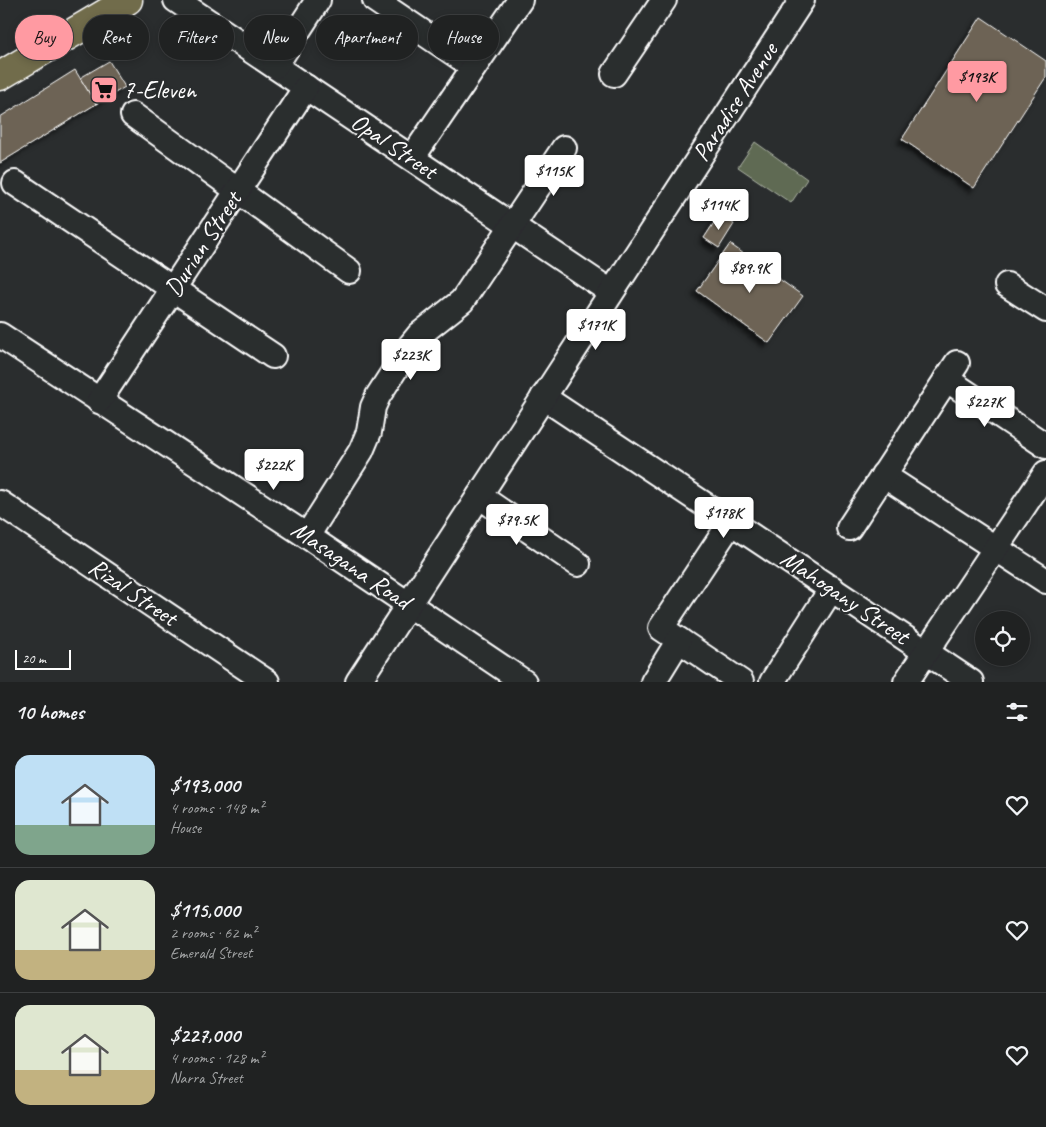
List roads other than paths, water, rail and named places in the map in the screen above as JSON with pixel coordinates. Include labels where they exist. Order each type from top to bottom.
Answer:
[{"type":"main road","points":[[0,76],[128,0]]},
{"type":"street","name":"Opal Street","points":[[176,0],[611,292]]},
{"type":"street","points":[[275,66],[318,0]]},
{"type":"street","points":[[375,0],[474,68]]},
{"type":"street","points":[[412,158],[520,0]]},
{"type":"street","points":[[614,74],[664,0]]},
{"type":"street","name":"Paradise Avenue","points":[[358,682],[611,292],[794,3]]},
{"type":"street","name":"Durian Street","points":[[99,401],[306,87]]},
{"type":"street","points":[[133,115],[349,271]]},
{"type":"street","points":[[307,536],[361,451],[369,432],[376,402],[410,346],[419,335],[462,301],[564,148]]},
{"type":"street","points":[[15,183],[273,356]]},
{"type":"street","points":[[1007,285],[1046,310]]},
{"type":"street","name":"Masagana Road","points":[[0,335],[307,536],[519,681]]},
{"type":"street","points":[[849,528],[952,371],[1046,446]]},
{"type":"street","name":"Mahogany Street","points":[[543,397],[732,521],[971,682]]},
{"type":"street","points":[[906,682],[1046,473]]},
{"type":"street","points":[[883,475],[1046,581]]},
{"type":"street","points":[[478,496],[578,564]]},
{"type":"street","name":"Rizal Street","points":[[0,503],[267,682]]},
{"type":"street","points":[[653,682],[670,634],[732,521]]},
{"type":"street","points":[[772,682],[832,588]]},
{"type":"street","points":[[670,634],[741,682]]},
{"type":"place","name":"7-Eleven","points":[[104,90]]}]
